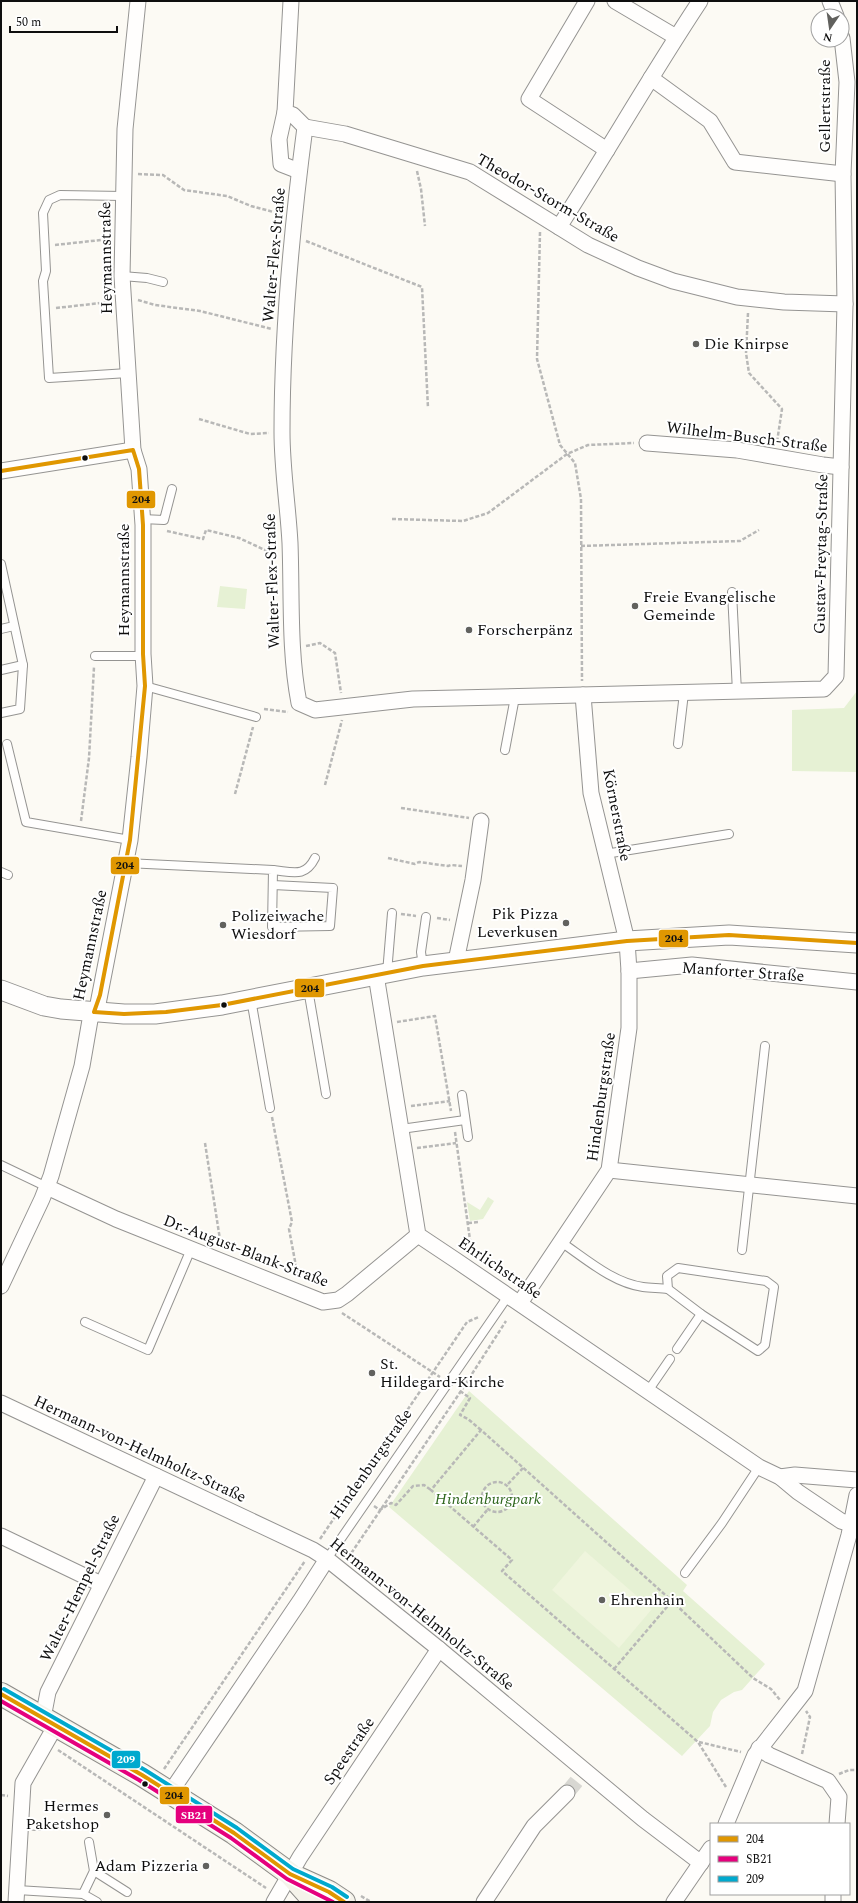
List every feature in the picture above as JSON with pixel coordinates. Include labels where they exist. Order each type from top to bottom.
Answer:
[{"type":"main road","points":[[1,1694],[48,1728],[162,1788],[234,1833],[290,1874],[329,1892],[344,1902]]},
{"type":"main road","points":[[290,1874],[314,1902]]},
{"type":"street","name":"Heymannstraße","points":[[1,1286],[47,1187],[82,1066],[90,1020],[100,995],[126,863],[140,756],[145,686],[143,656],[143,522],[139,469],[133,450],[122,276],[125,129],[138,1]]},
{"type":"street","name":"Walter-Flex-Straße","points":[[291,1],[285,112],[279,138],[281,164],[299,171]]},
{"type":"street","points":[[587,1],[529,98],[608,150]]},
{"type":"street","points":[[615,1],[676,37]]},
{"type":"street","points":[[559,227],[608,150],[676,37],[700,1]]},
{"type":"street","name":"Gellertstraße","points":[[843,48],[847,82],[843,174]]},
{"type":"street","points":[[651,78],[710,121],[735,162],[843,174]]},
{"type":"street","points":[[285,112],[293,115],[305,127]]},
{"type":"street","name":"Walter-Flex-Straße","points":[[305,127],[293,235],[286,332],[282,432],[290,544],[294,676],[299,703],[315,710],[413,699],[583,695]]},
{"type":"street","name":"Theodor-Storm-Straße","points":[[305,127],[345,134],[470,172],[594,248],[638,268],[673,281],[749,298],[784,302],[844,304]]},
{"type":"street","name":"Gustav-Freytag-Straße","points":[[583,695],[824,689],[836,676],[844,304],[843,174]]},
{"type":"street","name":"Wilhelm-Busch-Straße","points":[[648,443],[737,450],[841,467]]},
{"type":"street","points":[[1,471],[133,450]]},
{"type":"street","name":"Körnerstraße","points":[[583,695],[591,793],[605,854],[628,941]]},
{"type":"street","points":[[456,961],[474,868],[481,821]]},
{"type":"street","name":"Manforter Straße","points":[[1,990],[44,1006],[78,1012],[155,1014],[222,1005],[251,998],[423,966],[628,941],[729,935],[857,943]]},
{"type":"street","name":"Hindenburgstraße","points":[[514,1299],[561,1242],[609,1170],[629,1028],[630,972],[628,941]]},
{"type":"street","name":"Manforter Straße","points":[[630,972],[692,966],[857,982]]},
{"type":"street","points":[[382,974],[384,1024],[418,1235]]},
{"type":"street","points":[[609,1170],[857,1196]]},
{"type":"street","name":"Dr.-August-Blank-Straße","points":[[47,1187],[116,1219],[301,1295],[323,1302],[330,1302],[346,1294],[418,1235]]},
{"type":"street","name":"Ehrlichstraße","points":[[418,1235],[759,1467],[780,1476],[798,1492],[841,1521],[851,1524]]},
{"type":"street","name":"Hermann-von-Helmholtz-Straße","points":[[1,1403],[313,1550],[327,1559],[439,1649],[583,1774],[701,1863]]},
{"type":"street","name":"Ehrlichstraße","points":[[780,1476],[795,1475],[857,1480]]},
{"type":"street","name":"Walter-Hempel-Straße","points":[[16,1896],[23,1783],[48,1728],[48,1692],[156,1476]]},
{"type":"street","points":[[726,1823],[757,1751],[805,1691],[809,1681],[851,1524],[857,1495]]},
{"type":"street","points":[[1,1536],[101,1584]]},
{"type":"street","name":"Hindenburgstraße","points":[[162,1788],[300,1601],[327,1559]]},
{"type":"street","name":"Speestraße","points":[[276,1899],[290,1874],[439,1649]]},
{"type":"street","points":[[757,1751],[828,1780],[839,1797],[837,1823]]},
{"type":"street","points":[[484,1902],[534,1826],[567,1793]]},
{"type":"street","points":[[674,1902],[710,1850]]},
{"type":"lane","points":[[124,196],[60,195],[54,197],[45,207],[43,213],[46,271],[43,281],[50,378],[128,373]]},
{"type":"lane","points":[[122,276],[147,278],[163,282]]},
{"type":"lane","points":[[143,522],[164,520],[172,489]]},
{"type":"lane","points":[[1,564],[3,588],[14,626],[23,666],[20,709],[1,713]]},
{"type":"lane","points":[[732,592],[737,692]]},
{"type":"lane","points":[[1,629],[14,626]]},
{"type":"lane","points":[[95,656],[143,656]]},
{"type":"lane","points":[[1,670],[23,666]]},
{"type":"lane","points":[[145,686],[256,717]]},
{"type":"lane","points":[[678,744],[684,693]]},
{"type":"lane","points":[[505,750],[515,697]]},
{"type":"lane","points":[[7,744],[26,822],[130,840]]},
{"type":"lane","points":[[605,854],[728,834]]},
{"type":"lane","points":[[126,863],[302,872],[308,869],[315,858]]},
{"type":"lane","points":[[273,870],[272,927],[330,926],[333,888],[273,885]]},
{"type":"lane","points":[[382,974],[392,913]]},
{"type":"lane","points":[[423,966],[422,952],[426,917]]},
{"type":"lane","points":[[308,988],[326,1094]]},
{"type":"lane","points":[[251,998],[270,1108]]},
{"type":"lane","points":[[742,1250],[751,1184],[765,1046]]},
{"type":"lane","points":[[462,1095],[468,1138]]},
{"type":"lane","points":[[401,1129],[465,1120]]},
{"type":"lane","points":[[1,1165],[47,1187]]},
{"type":"lane","points":[[561,1242],[599,1268],[625,1281],[642,1287],[668,1289],[701,1314],[758,1351],[765,1345],[774,1287],[766,1281],[678,1268],[667,1276],[668,1289]]},
{"type":"lane","points":[[85,1322],[148,1350],[191,1249]]},
{"type":"lane","name":"Hindenburgstraße","points":[[327,1559],[514,1299]]},
{"type":"lane","points":[[677,1349],[701,1314]]},
{"type":"lane","points":[[648,1391],[670,1359]]},
{"type":"lane","points":[[685,1573],[722,1523],[759,1467]]},
{"type":"lane","points":[[21,1825],[40,1826]]},
{"type":"lane","points":[[83,1894],[94,1871],[89,1842]]},
{"type":"lane","points":[[94,1871],[127,1892]]},
{"type":"lane","points":[[16,1896],[83,1894],[97,1902]]},
{"type":"path","points":[[413,155],[421,189],[424,226]]},
{"type":"path","points":[[124,173],[163,175],[184,190],[227,196],[251,206],[295,218]]},
{"type":"path","points":[[540,216],[537,358],[560,445],[574,463],[581,499],[583,695]]},
{"type":"path","points":[[293,235],[422,287],[428,408]]},
{"type":"path","points":[[45,246],[123,237]]},
{"type":"path","points":[[749,298],[746,353],[749,373],[782,409],[776,457]]},
{"type":"path","points":[[45,310],[124,299],[200,311],[286,332]]},
{"type":"path","points":[[199,419],[250,434],[282,432]]},
{"type":"path","points":[[392,519],[463,521],[488,513],[567,454],[588,445],[648,443]]},
{"type":"path","points":[[143,522],[203,539],[206,530],[239,538],[265,550],[290,544]]},
{"type":"path","points":[[581,546],[740,541],[759,530]]},
{"type":"path","points":[[293,648],[320,643],[335,653],[342,719],[325,785]]},
{"type":"path","points":[[80,832],[89,758],[95,656]]},
{"type":"path","points":[[235,794],[256,717]]},
{"type":"path","points":[[401,808],[452,816],[454,814],[481,821]]},
{"type":"path","points":[[388,858],[415,864],[419,862],[474,868]]},
{"type":"path","points":[[392,913],[464,921]]},
{"type":"path","points":[[384,1024],[435,1016],[450,1101],[470,1240],[457,1261]]},
{"type":"path","points":[[398,1108],[450,1101]]},
{"type":"path","points":[[270,1108],[292,1222],[289,1229],[301,1295]]},
{"type":"path","points":[[205,1143],[222,1250],[217,1260]]},
{"type":"path","points":[[404,1150],[456,1143]]},
{"type":"path","points":[[468,1223],[480,1222]]},
{"type":"path","points":[[330,1302],[335,1309],[434,1373]]},
{"type":"path","points":[[162,1788],[313,1550],[467,1322],[479,1318],[483,1312]]},
{"type":"path","points":[[346,1561],[461,1392],[509,1316]]},
{"type":"path","points":[[470,1398],[460,1415],[468,1418],[672,1601],[753,1678],[771,1689],[780,1700],[794,1704],[810,1717],[801,1757]]},
{"type":"path","points":[[431,1490],[481,1430]]},
{"type":"path","points":[[508,1484],[523,1468]]},
{"type":"path","points":[[497,1480],[508,1484],[513,1494],[511,1504],[503,1512],[492,1512],[488,1509],[483,1505],[482,1494],[487,1484],[497,1480]]},
{"type":"path","points":[[380,1510],[391,1503],[396,1505],[413,1486],[424,1485],[431,1490],[512,1560],[502,1571],[698,1742],[726,1787],[736,1800]]},
{"type":"path","points":[[368,1501],[380,1510]]},
{"type":"path","points":[[472,1527],[488,1509]]},
{"type":"path","points":[[614,1669],[672,1601]]},
{"type":"path","points":[[48,1728],[117,1787],[276,1899]]},
{"type":"path","points":[[698,1742],[757,1751]]},
{"type":"path","points":[[832,1772],[840,1774]]},
{"type":"green space","points":[[220,586],[247,589],[245,609],[217,607]]},
{"type":"green space","points":[[857,691],[857,772],[792,771],[792,710],[844,708]]},
{"type":"green space","points":[[488,1197],[494,1201],[483,1219],[470,1221],[467,1202],[480,1210]]},
{"type":"green space","name":"Hindenburgpark","points":[[469,1391],[687,1585],[683,1591],[765,1664],[742,1690],[734,1692],[721,1700],[713,1712],[710,1726],[682,1756],[389,1507]]},
{"type":"green space","name":"Ehrenhain","points":[[585,1551],[652,1609],[619,1648],[552,1590]]},
{"type":"tunnel","points":[[567,1793],[580,1777]]},
{"type":"transit line","name":"204","points":[[1,471],[133,450],[139,469],[143,525],[143,654],[145,686],[130,840],[100,995],[94,1012],[124,1014],[166,1012],[222,1005],[423,966],[627,941],[729,935],[857,943]]},
{"type":"transit line","name":"209","points":[[4,1689],[145,1770],[237,1828],[293,1869],[332,1887],[347,1897]]},
{"type":"transit line","name":"204","points":[[1,1694],[142,1775],[234,1833],[290,1874],[329,1892],[344,1902]]},
{"type":"transit line","name":"SB21","points":[[1,1701],[139,1780],[231,1838],[287,1879],[333,1902]]},
{"type":"place","name":"Die Knirpse","points":[[696,344]]},
{"type":"place","name":"Freie Evangelische Gemeinde","points":[[635,606]]},
{"type":"place","name":"Forscherpänz","points":[[469,630]]},
{"type":"place","name":"Pik Pizza Leverkusen","points":[[566,923]]},
{"type":"place","name":"Polizeiwache Wiesdorf","points":[[223,925]]},
{"type":"place","name":"St. Hildegard-Kirche","points":[[372,1373]]},
{"type":"place","name":"Ehrenhain","points":[[602,1600]]},
{"type":"place","name":"Hermes Paketshop","points":[[107,1815]]},
{"type":"place","name":"Adam Pizzeria","points":[[206,1866]]}]
